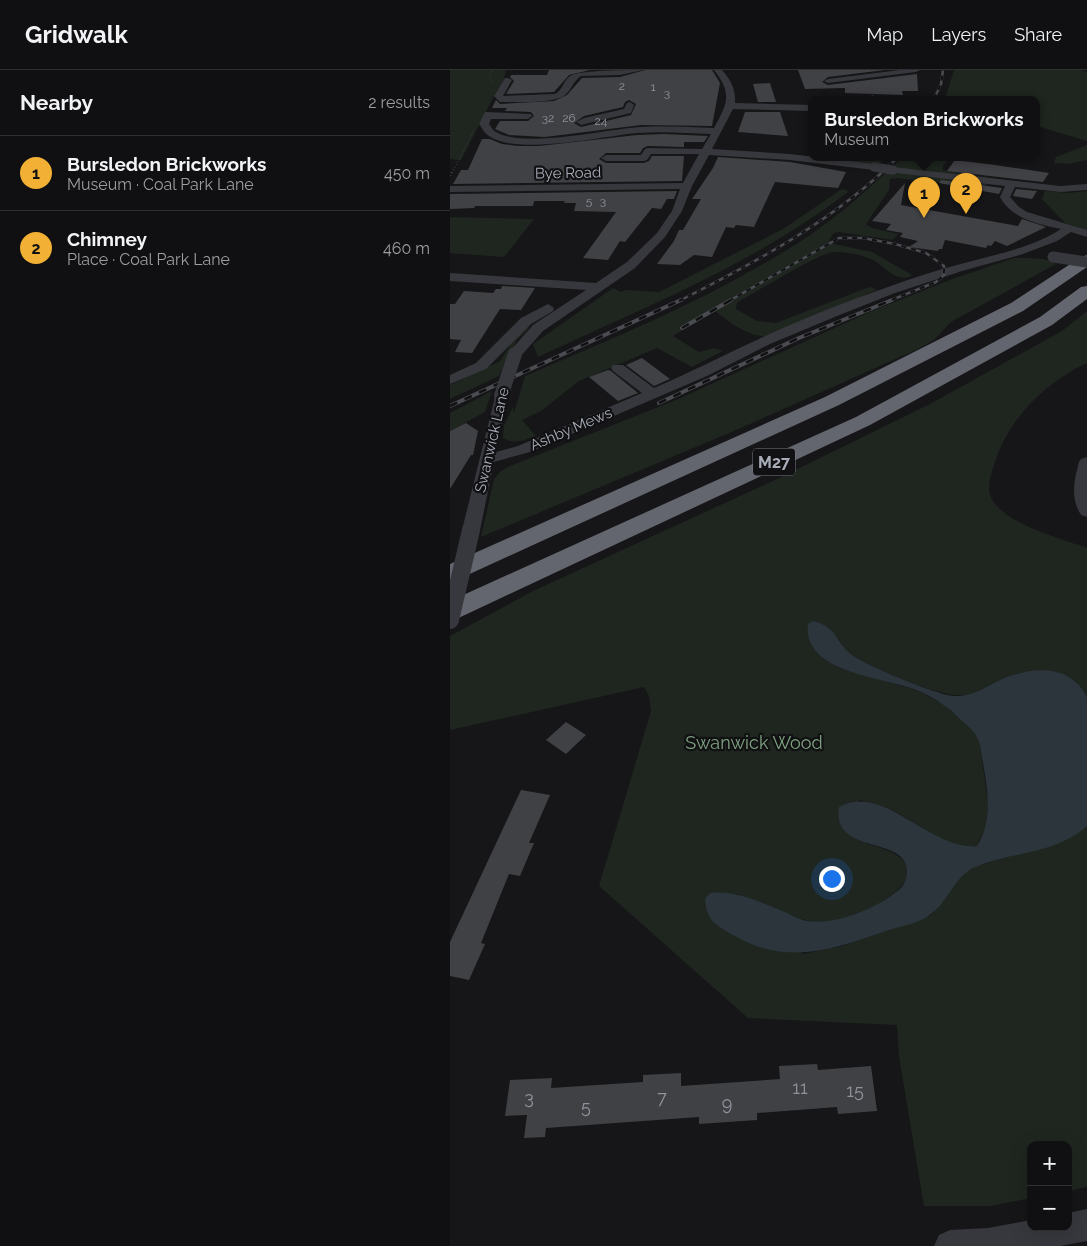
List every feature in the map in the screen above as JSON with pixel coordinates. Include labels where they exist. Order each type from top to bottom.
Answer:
[{"type":"highway","name":"M27","points":[[450,574],[832,400],[1017,307],[1087,261]]},
{"type":"highway","name":"M27","points":[[450,612],[863,421],[1046,321],[1087,291]]},
{"type":"street","points":[[508,80],[498,96],[500,99],[560,100],[576,72],[620,73],[639,70]]},
{"type":"street","points":[[718,70],[728,82],[731,91],[730,106],[808,108]]},
{"type":"street","points":[[823,70],[828,81],[829,93]]},
{"type":"street","points":[[828,81],[916,70]]},
{"type":"street","points":[[583,139],[578,131],[582,118],[619,114],[628,111],[630,105]]},
{"type":"street","name":"Swanwick Lane","points":[[450,620],[501,396],[515,354],[538,328],[631,265],[661,235],[677,211],[704,152],[730,106]]},
{"type":"street","points":[[528,116],[488,115],[484,124],[485,129],[489,133],[502,137],[540,141],[583,139],[640,130],[716,131]]},
{"type":"street","points":[[606,158],[644,158],[648,151],[694,151],[808,159]]},
{"type":"street","points":[[822,161],[1068,190],[1087,187]]},
{"type":"street","points":[[1011,184],[1005,197],[1013,209],[1028,216],[1087,234]]},
{"type":"street","name":"Bye Road","points":[[450,190],[687,186]]},
{"type":"street","name":"Ashby Mews","points":[[487,459],[524,449],[679,382],[765,341],[891,290],[958,268],[1019,252],[1053,239],[1070,228]]},
{"type":"street","points":[[1019,252],[1087,261]]},
{"type":"street","points":[[476,266],[490,275],[597,288]]},
{"type":"street","points":[[450,277],[597,288]]},
{"type":"street","name":"Swanwick Lane","points":[[450,380],[481,366],[526,321],[562,302],[597,288]]},
{"type":"street","points":[[618,368],[652,394]]},
{"type":"street","points":[[1087,462],[1082,490],[1083,502],[1087,511]]},
{"type":"street","points":[[950,1246],[988,1244],[1087,1225]]},
{"type":"path","points":[[873,96],[874,88]]},
{"type":"green space","points":[[450,70],[506,70],[503,82],[461,160],[450,159]]},
{"type":"green space","points":[[954,70],[1081,70],[1087,72],[1087,141],[1040,127],[1040,96],[946,96]]},
{"type":"green space","points":[[1087,145],[1087,160],[1068,164],[1054,163],[1056,157]]},
{"type":"green space","points":[[838,161],[882,161],[876,166]]},
{"type":"green space","points":[[899,161],[947,161],[943,166],[943,170],[1004,180],[990,182],[985,186],[977,187],[897,178],[890,179],[889,190],[866,224],[872,228],[898,234],[893,240],[839,232],[834,233],[829,240],[834,244],[872,252],[911,276],[905,278],[895,275],[871,259],[862,256],[838,252],[826,254],[741,300],[737,303],[736,309],[757,321],[776,323],[864,289],[871,287],[877,290],[769,336],[747,332],[714,310],[673,336],[699,352],[714,348],[723,351],[692,367],[657,348],[579,381],[541,411],[522,420],[536,436],[516,441],[503,438],[504,426],[513,407],[514,413],[525,376],[704,296],[774,258],[807,237],[857,199]]},
{"type":"green space","points":[[842,189],[849,191],[776,241],[738,262],[659,302],[538,357],[533,344],[613,288],[621,292],[626,290],[659,292],[783,229]]},
{"type":"green space","points":[[1045,191],[1069,193],[1087,191],[1087,230],[1065,223],[1042,199]]},
{"type":"green space","points":[[450,217],[534,219],[504,257],[450,253]]},
{"type":"green space","points":[[1014,258],[1042,259],[1056,264],[951,322],[934,340],[918,349],[734,431],[481,537],[494,479],[501,471],[510,466],[676,400],[872,311],[955,278]]},
{"type":"green space","name":"Swanwick Wood","points":[[1087,311],[1087,363],[1042,393],[1017,419],[999,451],[989,489],[993,501],[1011,517],[1036,530],[1087,548],[1087,697],[1084,692],[1046,677],[1027,672],[1012,675],[966,695],[941,692],[908,682],[862,661],[848,652],[838,638],[825,659],[840,668],[919,691],[943,704],[973,730],[978,737],[980,745],[988,804],[986,826],[977,846],[966,846],[945,840],[891,810],[859,800],[867,844],[894,854],[907,866],[906,878],[897,891],[880,903],[860,912],[839,919],[820,922],[801,919],[736,894],[803,954],[842,946],[931,915],[963,874],[977,866],[1066,840],[1087,826],[1087,1187],[1072,1190],[1072,1141],[1027,1141],[1027,1199],[991,1206],[924,1206],[899,1056],[897,1025],[748,1018],[599,886],[651,711],[649,696],[644,687],[450,730],[450,636],[533,591],[777,479],[930,404],[1062,331]]},
{"type":"green space","points":[[530,327],[517,340],[499,376],[450,399],[450,385],[500,361],[520,330]]},
{"type":"green space","points":[[492,391],[485,412],[450,431],[450,413]]},
{"type":"shaded area","points":[[813,621],[832,631],[846,650],[860,660],[902,679],[945,694],[962,696],[982,690],[1007,677],[1030,671],[1052,671],[1072,679],[1087,697],[1087,826],[1063,842],[978,866],[963,875],[943,902],[922,920],[849,943],[811,952],[773,950],[753,945],[716,925],[710,917],[706,906],[705,899],[710,893],[740,895],[803,920],[819,922],[842,918],[866,910],[901,888],[907,873],[904,861],[896,853],[858,840],[847,833],[840,823],[839,807],[856,802],[873,803],[890,809],[941,838],[959,844],[977,846],[983,835],[988,810],[988,797],[980,745],[975,734],[951,711],[925,694],[905,686],[849,671],[818,654],[810,641],[808,624]]},
{"type":"building","points":[[549,70],[590,70],[569,75],[554,92],[506,94],[514,81],[510,77],[511,75],[547,75]]},
{"type":"building","points":[[645,70],[712,70],[720,83],[712,126],[641,125],[545,137],[509,135],[495,129],[500,121],[528,121],[534,116],[531,112],[505,111],[507,108],[492,108],[496,100],[500,104],[554,101],[567,95],[582,78],[620,77]],"holes":[[[629,100],[636,104],[631,115],[581,127],[574,123],[584,116],[623,107],[625,102]]]},
{"type":"building","points":[[798,70],[885,70],[828,77],[822,82],[828,85],[917,74],[918,91],[902,91],[903,95],[845,93],[845,88],[805,89]]},
{"type":"building","points":[[770,83],[776,102],[758,102],[753,84]]},
{"type":"building","points":[[745,112],[780,112],[788,136],[738,132]]},
{"type":"building","points":[[637,135],[708,136],[704,142],[684,142],[684,147],[648,146],[643,148],[640,153],[606,153],[599,159],[606,163],[644,163],[649,161],[652,156],[684,156],[682,181],[453,184],[461,170],[468,170],[482,139],[490,139],[502,144],[539,146]]},
{"type":"building","points":[[718,157],[790,162],[846,172],[838,188],[775,182],[754,227],[736,225],[734,228],[726,227],[712,257],[694,255],[680,265],[657,264],[674,241],[679,230],[683,230],[701,199],[692,199],[713,168]]},
{"type":"building","points":[[954,161],[963,161],[1049,173],[1043,182],[947,171]]},
{"type":"building","points":[[941,180],[1002,188],[999,194],[939,183]]},
{"type":"building","points":[[905,183],[901,205],[1018,226],[1022,219],[1046,227],[1007,246],[995,241],[986,248],[945,240],[942,249],[938,251],[909,247],[918,241],[900,237],[903,233],[886,230],[891,224],[872,221]]},
{"type":"building","points":[[1016,189],[1037,191],[1032,199],[1013,196]]},
{"type":"building","points":[[677,191],[674,199],[667,199],[661,209],[652,208],[625,242],[620,241],[608,260],[583,258],[616,212],[574,211],[576,203],[564,203],[565,201],[534,201],[533,206],[475,206],[474,208],[450,209],[450,194]]},
{"type":"building","points":[[502,286],[535,288],[521,310],[500,309],[472,353],[455,352],[461,340],[450,339],[450,304],[455,304],[464,291],[493,293],[496,289],[501,289]]},
{"type":"building","points":[[642,358],[670,379],[654,386],[626,365]]},
{"type":"building","points":[[608,370],[638,393],[618,401],[589,377]]},
{"type":"building","points":[[466,423],[478,431],[473,455],[471,455],[450,489],[450,431]]},
{"type":"building","points":[[566,722],[586,735],[566,754],[546,740]]},
{"type":"building","points":[[521,790],[550,795],[529,843],[534,843],[520,876],[509,874],[481,943],[485,944],[469,980],[450,976],[450,942]]},
{"type":"building","points":[[817,1064],[818,1070],[871,1066],[877,1111],[838,1114],[837,1107],[757,1113],[757,1120],[699,1124],[699,1117],[546,1128],[545,1137],[524,1138],[527,1115],[505,1116],[510,1080],[552,1078],[551,1088],[643,1082],[643,1075],[681,1073],[681,1086],[780,1079],[779,1066]]},
{"type":"railway","points":[[935,96],[941,84],[943,70]]},
{"type":"railway","points":[[680,300],[766,255],[822,220],[849,200],[894,161]]},
{"type":"railway","points":[[729,301],[839,238],[863,238],[895,244],[926,253],[944,266],[944,275],[936,282],[889,301]]},
{"type":"railway","points":[[450,406],[680,300]]},
{"type":"railway","points":[[682,328],[731,300]]},
{"type":"railway","points":[[659,403],[799,338],[892,300]]},
{"type":"place","name":"Chimney","points":[[966,214]]},
{"type":"place","name":"Bursledon Brickworks","points":[[924,218]]}]
